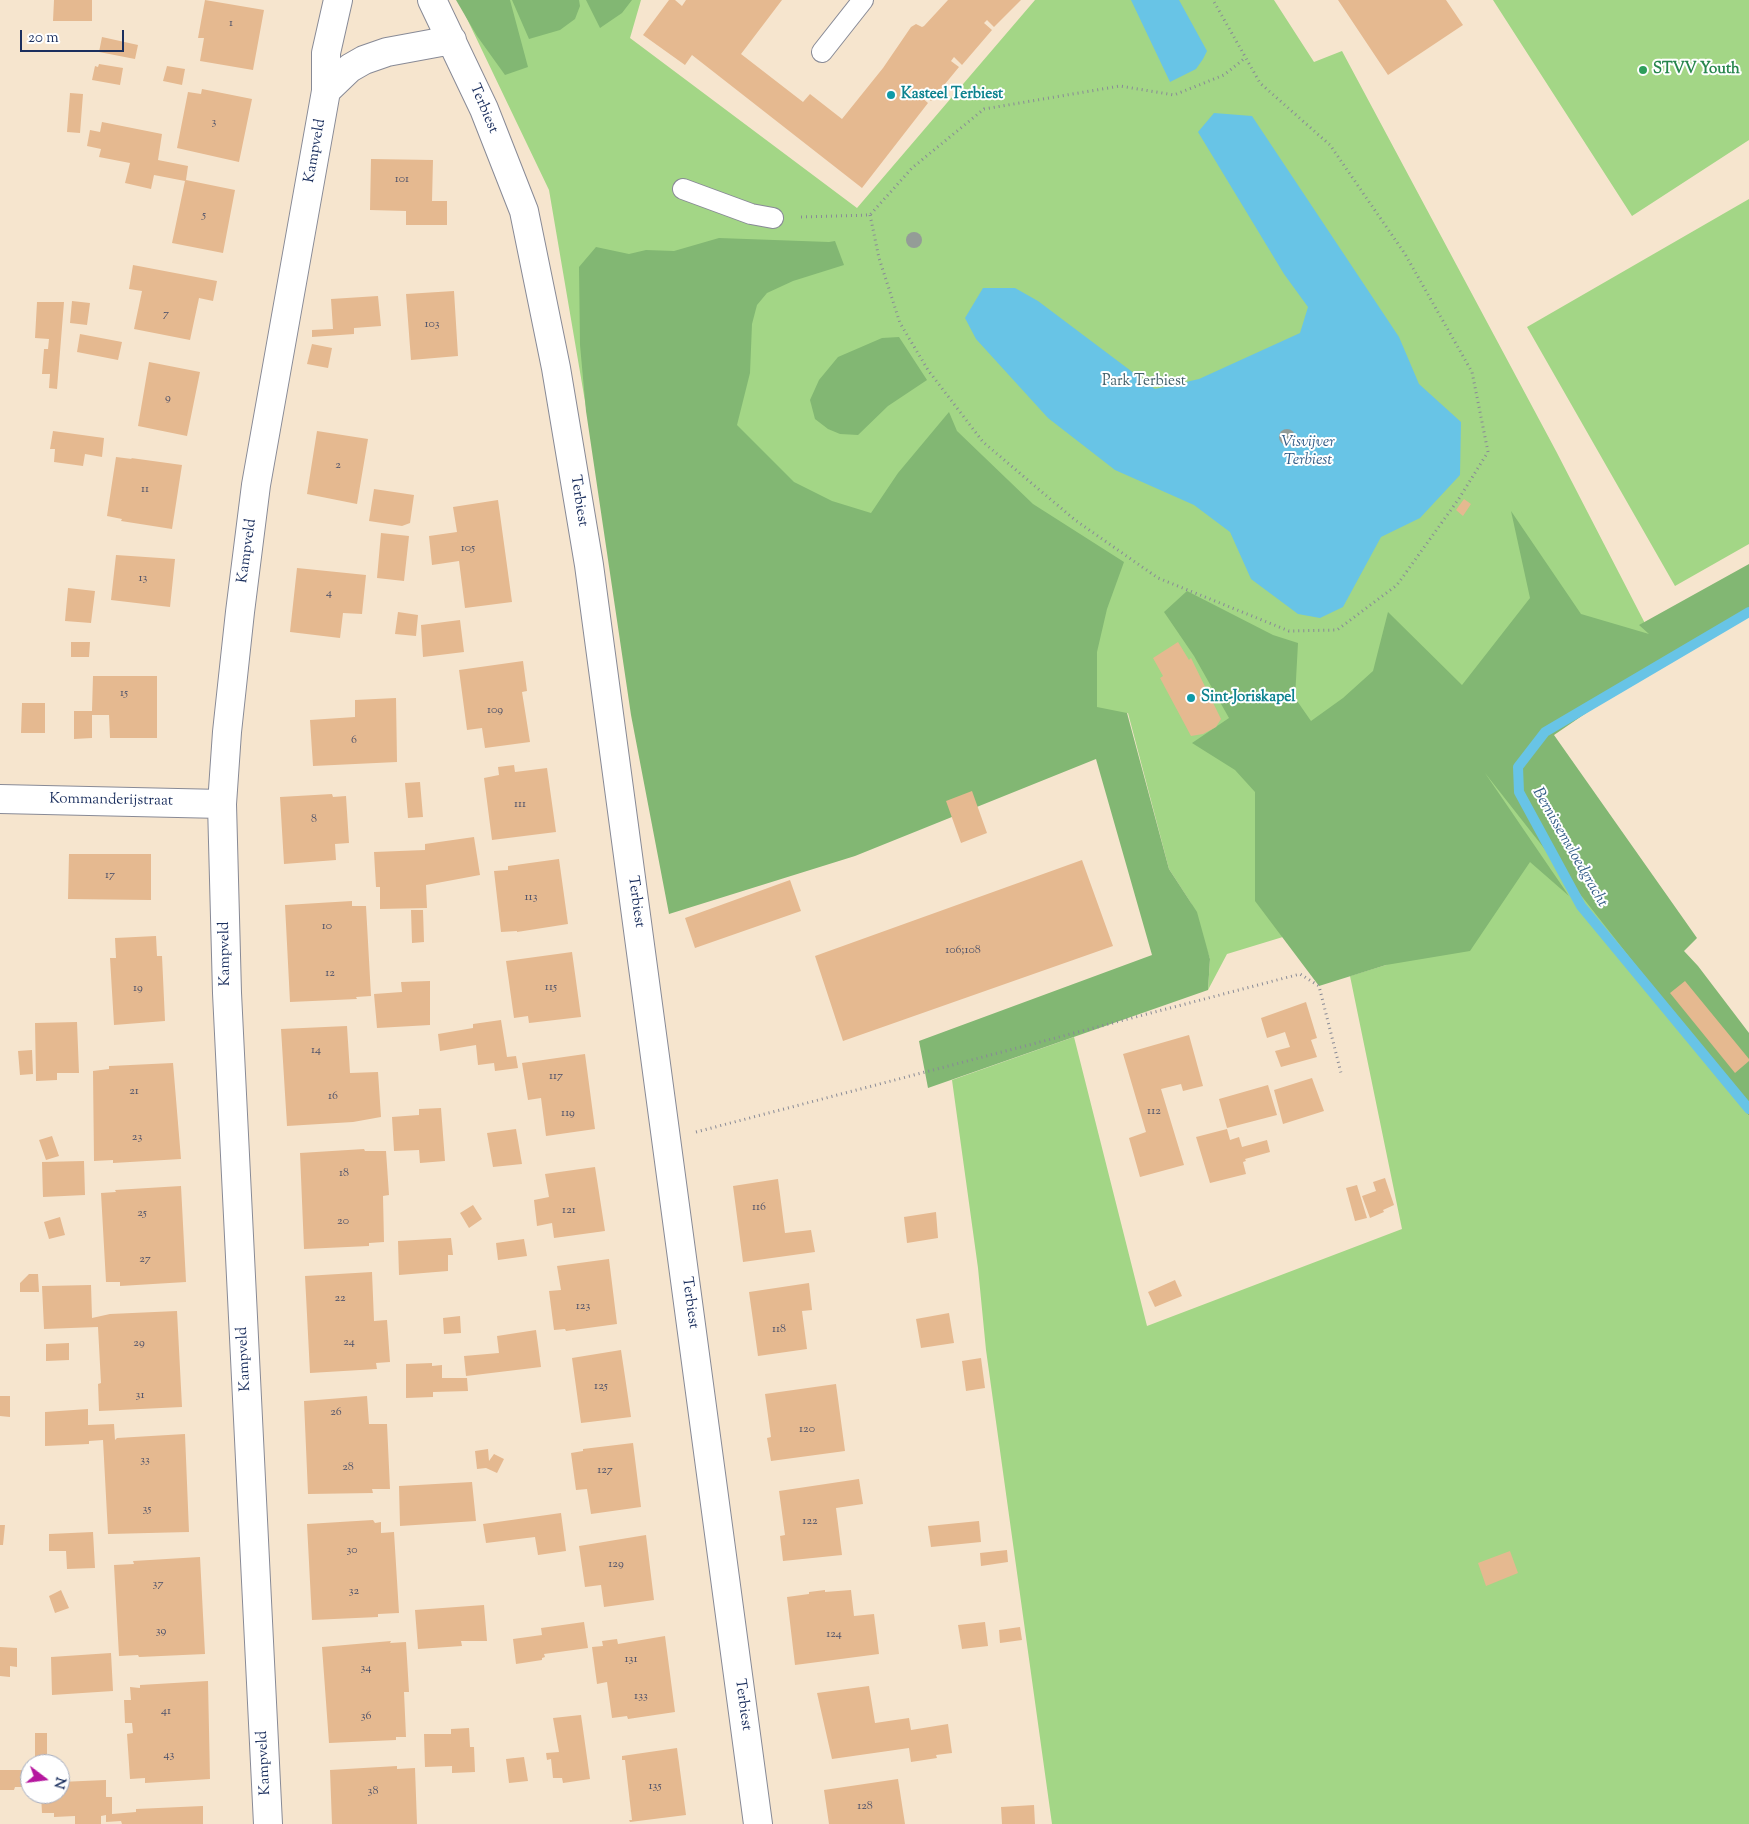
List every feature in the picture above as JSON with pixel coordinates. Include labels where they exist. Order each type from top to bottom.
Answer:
[{"type":"street","name":"Kampveld","points":[[268,1824],[227,993],[222,804],[227,732],[256,485],[326,91],[326,53],[338,0]]},
{"type":"street","name":"Terbiest","points":[[432,0],[484,109],[524,211],[556,368],[589,565],[758,1824]]},
{"type":"street","points":[[326,91],[350,68],[364,60],[387,52],[452,40]]},
{"type":"street","name":"Kommanderijstraat","points":[[0,799],[222,804]]},
{"type":"lane","points":[[822,52],[863,0]]},
{"type":"lane","points":[[683,189],[751,214],[773,218]]},
{"type":"path","points":[[870,215],[879,258],[900,323],[928,370],[982,442],[1075,520],[1158,578],[1289,631],[1337,630],[1397,586],[1458,500],[1488,452],[1472,372],[1405,254],[1330,145],[1260,84],[1212,0]]},
{"type":"path","points":[[773,218],[870,215],[912,168],[984,109],[1120,86],[1174,95],[1224,75],[1245,58]]},
{"type":"path","points":[[667,1139],[1300,974],[1319,986],[1341,1073]]},
{"type":"green space","points":[[456,0],[510,0],[528,67],[505,75],[477,36]]},
{"type":"green space","name":"Park Terbiest","points":[[458,0],[641,0],[630,38],[857,208],[1035,0],[1274,0],[1314,62],[1342,51],[1556,451],[1651,635],[1515,739],[1649,982],[1749,1116],[1749,1824],[1052,1824],[986,1350],[978,1268],[952,1080],[1074,1037],[1147,1326],[1402,1229],[1350,976],[1386,965],[1529,862],[1227,954],[1208,990],[1210,959],[1191,903],[1169,869],[1128,713],[665,871],[549,190]]},
{"type":"green space","points":[[512,0],[579,0],[580,6],[575,19],[560,30],[529,39]]},
{"type":"green space","points":[[586,0],[632,0],[622,13],[600,28]]},
{"type":"green space","name":"STVV Youth","points":[[1493,0],[1749,0],[1749,140],[1632,216]]},
{"type":"green space","points":[[1749,199],[1749,544],[1675,586],[1527,327]]},
{"type":"green space","points":[[719,238],[835,241],[844,265],[793,281],[767,293],[757,305],[752,324],[750,373],[737,425],[794,482],[832,501],[871,513],[898,473],[949,412],[957,431],[1033,504],[1124,562],[1107,609],[1097,652],[1097,707],[1127,713],[1169,869],[1197,912],[1210,959],[1208,990],[928,1088],[919,1041],[1152,955],[1096,759],[855,856],[669,914],[631,715],[586,411],[580,345],[579,267],[596,247],[629,254],[646,250],[674,251]]},
{"type":"green space","points":[[899,337],[927,380],[888,406],[858,435],[840,434],[828,429],[815,419],[810,400],[819,380],[838,357],[882,338]]},
{"type":"green space","points":[[1511,511],[1581,614],[1649,634],[1639,625],[1749,564],[1749,608],[1677,651],[1554,735],[1697,938],[1684,951],[1698,966],[1749,1033],[1749,1116],[1649,982],[1485,773],[1569,896],[1530,862],[1470,951],[1386,965],[1319,986],[1255,901],[1255,792],[1235,770],[1192,743],[1229,718],[1194,656],[1164,612],[1187,591],[1273,635],[1298,643],[1295,698],[1311,721],[1343,698],[1373,671],[1388,612],[1462,685],[1530,598]]},
{"type":"water","points":[[1131,0],[1179,0],[1207,51],[1196,69],[1170,82]]},
{"type":"water","name":"Visvijver Terbiest","points":[[1214,113],[1252,116],[1399,337],[1419,384],[1461,422],[1460,475],[1420,518],[1381,537],[1343,607],[1320,618],[1298,614],[1251,579],[1230,532],[1194,505],[1115,470],[1048,418],[976,339],[965,318],[983,288],[1015,288],[1038,301],[1155,389],[1199,379],[1300,333],[1308,307],[1284,274],[1198,132]]},
{"type":"building","points":[[54,0],[92,0],[92,21],[53,21]]},
{"type":"building","points":[[205,0],[264,10],[253,70],[200,61],[204,38],[198,38]]},
{"type":"building","name":"Kasteel Terbiest","points":[[669,0],[675,0],[682,6],[686,0],[782,0],[741,54],[803,102],[810,94],[842,119],[883,68],[911,27],[916,24],[924,26],[948,0],[1021,0],[994,27],[987,20],[984,23],[992,30],[962,65],[954,57],[951,61],[959,67],[931,101],[923,93],[920,96],[928,103],[862,188],[692,55],[685,65],[643,35]]},
{"type":"building","points":[[1338,0],[1446,0],[1463,25],[1388,75]]},
{"type":"building","points":[[102,37],[138,45],[135,59],[99,52]]},
{"type":"building","points":[[99,64],[123,68],[120,85],[92,80],[95,66],[98,67]]},
{"type":"building","points":[[167,66],[185,69],[182,85],[163,81]]},
{"type":"building","points":[[202,89],[252,99],[239,162],[177,148],[188,92],[201,94]]},
{"type":"building","points":[[70,93],[83,94],[80,133],[67,132]]},
{"type":"building","points":[[102,122],[162,134],[158,160],[188,166],[186,180],[235,190],[223,253],[172,243],[185,181],[154,175],[151,189],[125,183],[130,163],[99,157],[101,149],[87,146],[90,130],[100,132]]},
{"type":"building","points":[[371,159],[433,160],[432,201],[447,201],[447,225],[406,225],[406,211],[370,210]]},
{"type":"building","points":[[133,265],[217,281],[213,301],[199,298],[190,340],[134,329],[142,291],[129,289]]},
{"type":"building","points":[[454,291],[458,356],[411,360],[406,294]]},
{"type":"building","points":[[378,296],[381,326],[354,328],[354,334],[312,337],[312,330],[333,329],[331,299]]},
{"type":"building","points":[[72,301],[90,303],[87,325],[70,323]]},
{"type":"building","points":[[37,302],[64,302],[57,389],[49,388],[50,374],[42,374],[44,349],[48,349],[49,339],[35,338]]},
{"type":"building","points":[[80,334],[122,342],[118,360],[77,352]]},
{"type":"building","points":[[312,344],[332,348],[328,368],[307,364]]},
{"type":"building","points":[[149,362],[200,372],[187,436],[138,426]]},
{"type":"building","points":[[53,431],[104,438],[102,457],[85,454],[83,466],[54,462],[55,449],[50,449]]},
{"type":"building","points":[[317,431],[368,439],[357,504],[307,494]]},
{"type":"building","points":[[116,457],[182,465],[172,529],[121,521],[122,519],[107,516]]},
{"type":"building","points":[[374,489],[414,495],[410,523],[402,526],[369,521]]},
{"type":"building","points":[[1464,499],[1471,504],[1463,516],[1456,510]]},
{"type":"building","points":[[498,500],[512,602],[465,608],[459,561],[432,565],[429,536],[457,532],[453,507]]},
{"type":"building","points":[[381,533],[409,536],[404,581],[377,578]]},
{"type":"building","points":[[116,555],[175,559],[170,607],[111,600]]},
{"type":"building","points":[[297,568],[366,575],[362,614],[343,613],[340,638],[290,632]]},
{"type":"building","points":[[68,588],[95,591],[91,623],[65,621]]},
{"type":"building","points":[[398,612],[418,615],[416,636],[395,634]]},
{"type":"building","points":[[460,620],[464,652],[423,657],[421,625]]},
{"type":"building","points":[[71,642],[90,642],[89,657],[71,657]]},
{"type":"building","name":"Sint-Joriskapel","points":[[1178,642],[1189,660],[1191,658],[1221,719],[1216,727],[1203,734],[1191,736],[1160,678],[1163,676],[1153,658]]},
{"type":"building","points":[[523,661],[527,691],[522,692],[530,742],[485,748],[482,728],[467,730],[459,670]]},
{"type":"building","points":[[93,676],[157,676],[157,738],[110,738],[109,715],[92,715],[92,738],[74,739],[74,711],[92,711]]},
{"type":"building","points":[[396,698],[397,762],[313,766],[310,720],[355,717],[355,700]]},
{"type":"building","points":[[22,703],[45,703],[45,733],[21,733]]},
{"type":"building","points":[[514,765],[515,772],[547,768],[556,832],[492,840],[484,778],[499,775],[498,767]]},
{"type":"building","points":[[420,782],[423,817],[408,818],[405,783]]},
{"type":"building","points":[[972,791],[987,833],[961,843],[946,801]]},
{"type":"building","points":[[332,794],[333,797],[346,796],[349,843],[335,844],[336,860],[284,864],[280,797]]},
{"type":"building","points":[[474,837],[480,875],[426,885],[427,908],[380,909],[380,887],[376,887],[374,852],[425,850],[425,844]]},
{"type":"building","points":[[69,854],[151,854],[151,900],[68,899]]},
{"type":"building","points":[[559,859],[568,924],[517,932],[501,932],[494,871],[508,870],[508,866]]},
{"type":"building","points":[[1082,860],[1113,946],[843,1041],[815,956]]},
{"type":"building","points":[[790,880],[801,911],[695,948],[685,918]]},
{"type":"building","points":[[352,901],[352,906],[366,906],[371,996],[356,997],[357,999],[290,1002],[285,905]]},
{"type":"building","points":[[411,910],[423,910],[424,942],[412,943]]},
{"type":"building","points":[[156,936],[157,956],[162,956],[165,1021],[114,1025],[110,958],[116,958],[115,938]]},
{"type":"building","points":[[572,952],[581,1017],[529,1023],[528,1016],[514,1018],[506,961]]},
{"type":"building","points":[[430,981],[430,1025],[377,1028],[374,994],[402,992],[401,982]]},
{"type":"building","points":[[1685,981],[1749,1059],[1735,1073],[1670,993]]},
{"type":"building","points":[[1306,1002],[1317,1038],[1311,1040],[1317,1057],[1281,1067],[1275,1051],[1290,1047],[1285,1032],[1267,1038],[1261,1018]]},
{"type":"building","points":[[501,1020],[507,1057],[516,1056],[518,1068],[495,1071],[494,1063],[478,1065],[476,1045],[440,1051],[438,1034],[473,1028],[473,1024]]},
{"type":"building","points":[[77,1022],[79,1073],[57,1073],[57,1080],[36,1081],[35,1023]]},
{"type":"building","points":[[347,1026],[350,1073],[378,1072],[381,1117],[353,1122],[287,1126],[281,1029]]},
{"type":"building","points":[[1189,1035],[1203,1086],[1183,1091],[1181,1084],[1161,1089],[1184,1165],[1140,1177],[1129,1138],[1146,1132],[1123,1054]]},
{"type":"building","points":[[32,1050],[33,1074],[20,1075],[18,1051]]},
{"type":"building","points":[[585,1054],[595,1129],[546,1136],[541,1098],[528,1100],[522,1063]]},
{"type":"building","points":[[173,1063],[181,1159],[113,1163],[113,1160],[94,1161],[93,1071],[109,1069],[109,1066]]},
{"type":"building","points":[[1312,1078],[1324,1111],[1283,1124],[1274,1090]]},
{"type":"building","points":[[1268,1085],[1277,1115],[1227,1128],[1219,1099]]},
{"type":"building","points":[[441,1108],[445,1161],[420,1163],[419,1150],[394,1151],[392,1117],[419,1115],[419,1109]]},
{"type":"building","points":[[516,1129],[522,1164],[493,1167],[487,1133]]},
{"type":"building","points":[[1227,1129],[1230,1140],[1239,1137],[1242,1147],[1267,1140],[1270,1152],[1245,1159],[1246,1161],[1243,1162],[1246,1174],[1210,1183],[1196,1137]]},
{"type":"building","points":[[52,1136],[59,1156],[46,1160],[39,1140]]},
{"type":"building","points":[[364,1149],[365,1151],[386,1151],[389,1195],[383,1196],[384,1242],[369,1243],[369,1246],[304,1249],[300,1153]]},
{"type":"building","points":[[84,1161],[85,1195],[43,1197],[42,1162]]},
{"type":"building","points":[[595,1167],[605,1231],[554,1238],[552,1223],[537,1226],[534,1200],[549,1197],[545,1174]]},
{"type":"building","points":[[1385,1178],[1394,1205],[1370,1218],[1362,1196],[1376,1191],[1373,1182]]},
{"type":"building","points":[[778,1179],[785,1233],[811,1230],[815,1252],[743,1262],[733,1186]]},
{"type":"building","points":[[1357,1185],[1367,1218],[1355,1221],[1346,1188]]},
{"type":"building","points":[[181,1186],[186,1282],[120,1286],[120,1282],[106,1282],[101,1193],[116,1192],[115,1190]]},
{"type":"building","points":[[473,1205],[482,1219],[469,1228],[460,1213]]},
{"type":"building","points":[[936,1212],[938,1238],[907,1243],[904,1217]]},
{"type":"building","points":[[60,1217],[65,1235],[49,1239],[44,1222]]},
{"type":"building","points":[[451,1238],[453,1255],[448,1255],[448,1271],[399,1275],[398,1241]]},
{"type":"building","points":[[524,1239],[527,1256],[498,1260],[496,1243]]},
{"type":"building","points":[[609,1259],[617,1324],[566,1331],[565,1329],[554,1330],[549,1291],[561,1290],[557,1266]]},
{"type":"building","points":[[372,1272],[374,1321],[387,1320],[390,1362],[376,1363],[377,1369],[310,1373],[305,1276]]},
{"type":"building","points":[[29,1274],[38,1274],[39,1292],[20,1292],[20,1283]]},
{"type":"building","points":[[1175,1280],[1182,1296],[1155,1307],[1148,1292]]},
{"type":"building","points":[[809,1283],[812,1310],[802,1311],[807,1349],[758,1356],[749,1292]]},
{"type":"building","points":[[91,1285],[92,1318],[110,1314],[177,1311],[182,1407],[99,1411],[98,1384],[101,1383],[98,1327],[44,1329],[42,1286]]},
{"type":"building","points":[[949,1313],[954,1343],[921,1348],[916,1319]]},
{"type":"building","points":[[460,1316],[461,1333],[444,1334],[443,1318]]},
{"type":"building","points":[[536,1330],[541,1367],[466,1376],[464,1356],[499,1353],[497,1336]]},
{"type":"building","points":[[69,1343],[69,1360],[46,1361],[46,1344]]},
{"type":"building","points":[[621,1350],[631,1417],[581,1423],[572,1358]]},
{"type":"building","points":[[981,1358],[985,1388],[966,1391],[962,1361]]},
{"type":"building","points":[[432,1363],[432,1366],[442,1365],[442,1378],[467,1378],[468,1391],[433,1392],[433,1397],[406,1398],[406,1364]]},
{"type":"building","points":[[836,1384],[845,1451],[771,1461],[767,1438],[771,1437],[765,1394]]},
{"type":"building","points":[[0,1396],[10,1396],[10,1417],[0,1416]]},
{"type":"building","points":[[367,1396],[369,1424],[387,1424],[390,1489],[372,1489],[373,1493],[308,1494],[304,1401]]},
{"type":"building","points":[[88,1409],[88,1425],[114,1424],[115,1440],[117,1438],[185,1434],[189,1532],[108,1534],[103,1440],[89,1441],[89,1444],[45,1446],[45,1412]]},
{"type":"building","points":[[633,1443],[641,1507],[591,1514],[587,1489],[576,1490],[571,1453],[583,1451],[583,1449]]},
{"type":"building","points":[[488,1449],[489,1461],[494,1454],[504,1459],[497,1473],[486,1468],[477,1469],[475,1451]]},
{"type":"building","points":[[859,1479],[863,1504],[836,1508],[842,1555],[783,1561],[780,1536],[785,1535],[779,1491]]},
{"type":"building","points":[[472,1482],[476,1521],[400,1526],[399,1486]]},
{"type":"building","points":[[561,1513],[566,1551],[538,1555],[535,1537],[486,1543],[483,1524]]},
{"type":"building","points":[[373,1520],[375,1523],[381,1522],[381,1533],[394,1532],[399,1613],[378,1614],[378,1617],[312,1620],[307,1524]]},
{"type":"building","points":[[979,1521],[981,1542],[931,1547],[928,1526]]},
{"type":"building","points":[[0,1525],[5,1525],[3,1545],[0,1545]]},
{"type":"building","points":[[93,1532],[95,1568],[67,1569],[66,1551],[49,1551],[49,1534]]},
{"type":"building","points":[[646,1535],[654,1600],[604,1607],[601,1585],[585,1587],[579,1546]]},
{"type":"building","points":[[1007,1550],[1008,1562],[981,1566],[980,1553]]},
{"type":"building","points":[[1510,1551],[1518,1573],[1486,1586],[1478,1563]]},
{"type":"building","points":[[200,1557],[205,1654],[119,1656],[114,1565],[134,1564],[133,1561]]},
{"type":"building","points":[[61,1590],[69,1608],[55,1613],[49,1596]]},
{"type":"building","points":[[825,1590],[825,1592],[851,1590],[854,1616],[874,1614],[879,1654],[795,1665],[787,1597]]},
{"type":"building","points":[[484,1605],[487,1641],[461,1641],[462,1646],[418,1649],[415,1610]]},
{"type":"building","points":[[584,1622],[588,1648],[544,1654],[545,1657],[542,1660],[516,1664],[513,1639],[542,1635],[541,1628]]},
{"type":"building","points":[[985,1622],[988,1646],[962,1649],[958,1625]]},
{"type":"building","points":[[1020,1627],[1022,1640],[1000,1643],[999,1630]]},
{"type":"building","points":[[665,1636],[675,1712],[628,1719],[627,1716],[612,1718],[607,1682],[597,1684],[592,1647],[603,1646],[602,1641],[617,1639],[618,1644]]},
{"type":"building","points":[[391,1641],[390,1643],[406,1642],[409,1692],[404,1692],[406,1737],[396,1737],[396,1740],[329,1743],[322,1647]]},
{"type":"building","points":[[0,1647],[17,1648],[17,1667],[10,1666],[10,1677],[0,1676]]},
{"type":"building","points":[[111,1653],[113,1691],[52,1695],[51,1657]]},
{"type":"building","points":[[208,1681],[210,1779],[145,1783],[145,1778],[130,1779],[127,1734],[133,1733],[132,1723],[125,1723],[124,1700],[131,1700],[130,1687],[140,1688],[140,1685]]},
{"type":"building","points":[[869,1686],[875,1723],[909,1718],[911,1730],[948,1724],[952,1753],[936,1755],[937,1758],[911,1762],[909,1748],[832,1759],[817,1693]]},
{"type":"building","points":[[581,1715],[590,1779],[563,1783],[562,1778],[553,1778],[551,1759],[547,1760],[546,1753],[559,1752],[553,1718]]},
{"type":"building","points":[[469,1728],[470,1747],[474,1747],[475,1772],[452,1773],[452,1766],[425,1767],[424,1734],[451,1734],[451,1729]]},
{"type":"building","points":[[35,1733],[47,1733],[47,1754],[35,1754]]},
{"type":"building","points":[[677,1748],[686,1815],[630,1822],[629,1820],[632,1820],[625,1760],[622,1760],[622,1756]]},
{"type":"building","points":[[524,1757],[528,1781],[509,1783],[506,1759]]},
{"type":"building","points":[[397,1766],[397,1769],[415,1768],[417,1824],[332,1824],[330,1770]]},
{"type":"building","points":[[0,1770],[20,1770],[20,1787],[15,1787],[14,1790],[0,1790]]},
{"type":"building","points":[[898,1779],[905,1824],[829,1824],[824,1790]]},
{"type":"building","points":[[106,1780],[106,1797],[112,1797],[112,1814],[136,1812],[136,1809],[203,1806],[203,1824],[122,1824],[121,1821],[106,1822],[106,1815],[101,1816],[101,1824],[75,1824],[75,1816],[54,1817],[54,1813],[42,1813],[42,1804],[70,1804],[70,1782]]},
{"type":"building","points":[[1034,1805],[1035,1824],[1002,1824],[1001,1807]]},
{"type":"waterway","name":"Bernissemvloedgracht","points":[[1749,612],[1545,732],[1518,767],[1519,792],[1581,906],[1749,1109]]},
{"type":"place","name":"STVV Youth","points":[[1643,70]]},
{"type":"place","name":"Kasteel Terbiest","points":[[891,95]]},
{"type":"place","name":"Sint-Joriskapel","points":[[1191,698]]}]
